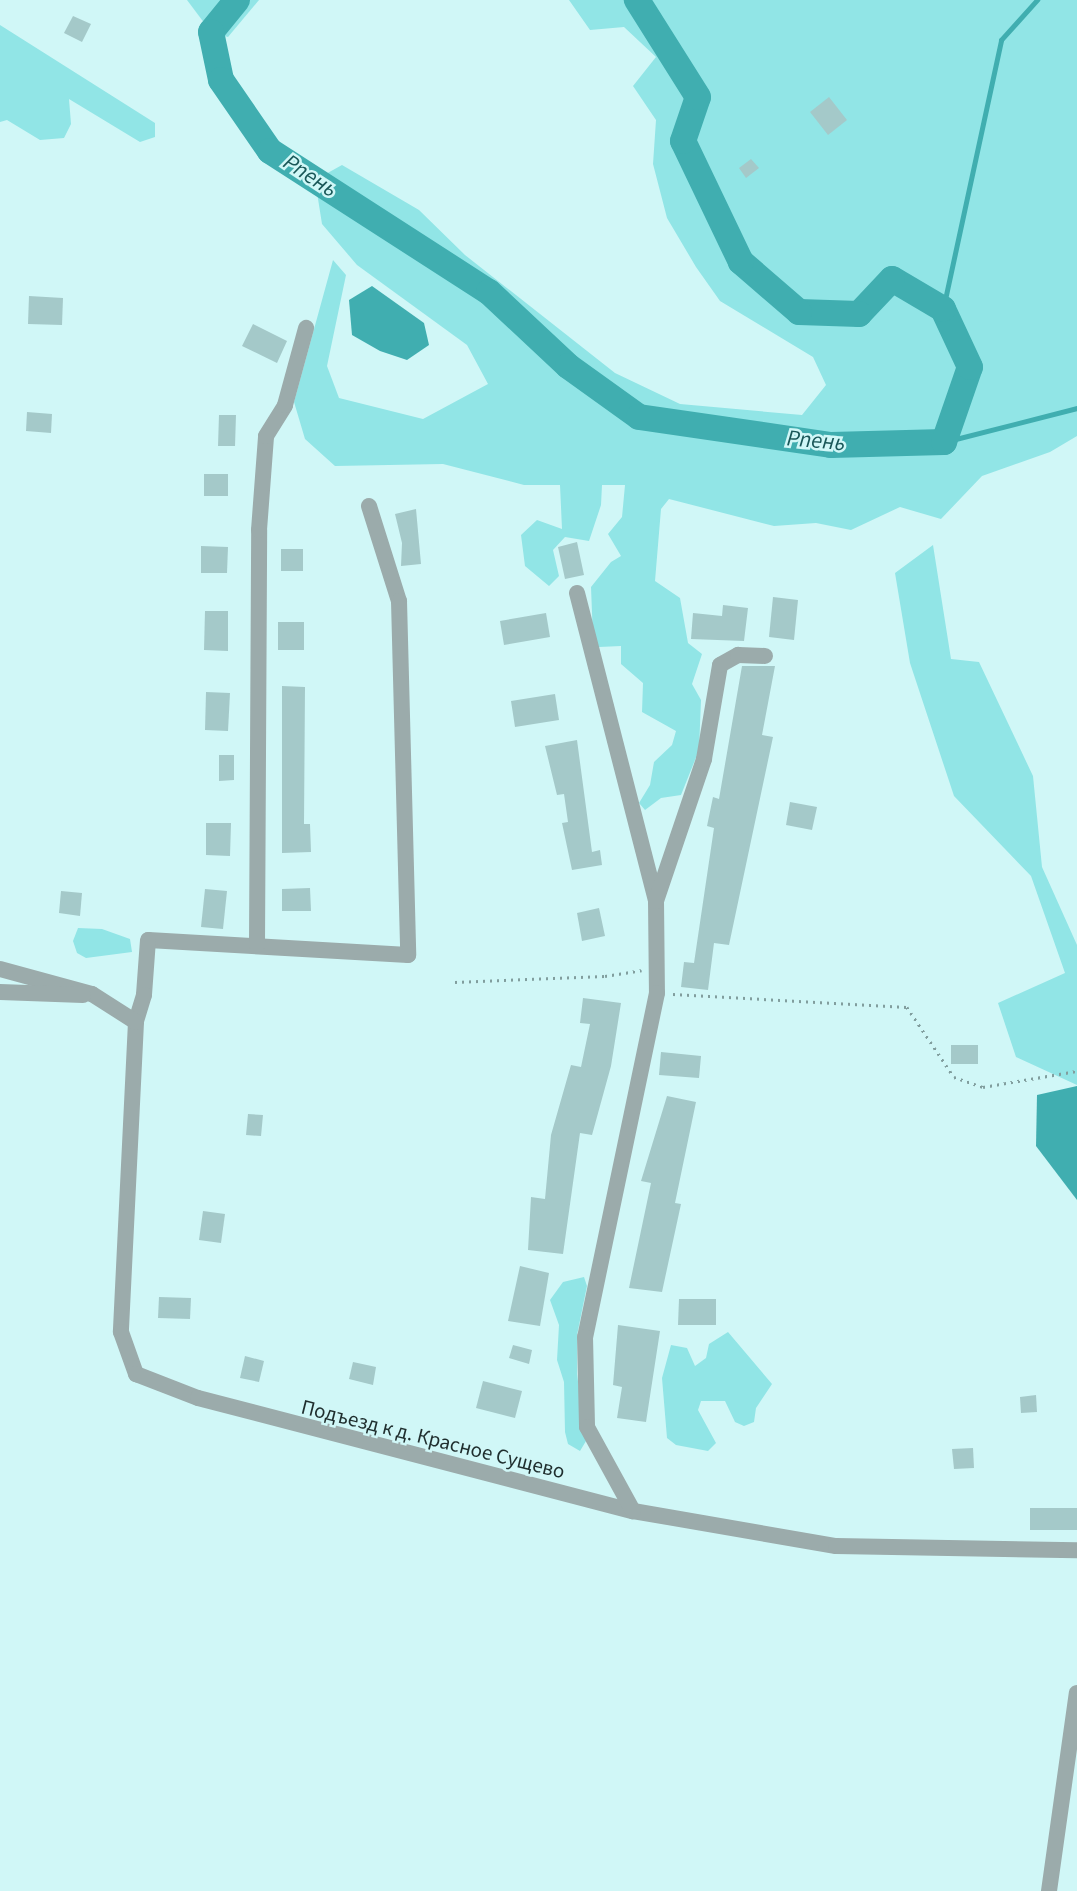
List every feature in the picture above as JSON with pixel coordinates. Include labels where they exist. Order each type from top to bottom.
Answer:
[{"type":"street","points":[[257,945],[259,530],[267,436],[285,405],[306,328]]},
{"type":"street","points":[[0,969],[92,994],[136,1022],[144,995],[148,940],[408,955],[398,601],[369,506]]},
{"type":"street","points":[[577,593],[656,901],[657,986],[585,1337],[587,1427],[633,1511]]},
{"type":"street","points":[[656,901],[704,759],[720,664],[738,655],[765,656]]},
{"type":"street","points":[[0,992],[62,997],[92,994]]},
{"type":"street","name":"Подъезд к д. Красное Сущево","points":[[136,1022],[121,1332],[136,1374],[249,1412],[633,1511],[836,1546],[1077,1550]]},
{"type":"street","points":[[1049,1891],[1077,1693]]},
{"type":"path","points":[[455,982],[605,976],[641,969],[657,986],[907,1007],[954,1077],[983,1087],[1077,1071]]},
{"type":"shaded area","points":[[187,0],[259,0],[228,37],[211,32]]},
{"type":"shaded area","points":[[569,0],[1077,0],[1077,436],[1050,452],[982,476],[941,519],[900,507],[851,530],[816,523],[774,526],[669,499],[661,509],[655,581],[680,598],[688,643],[702,654],[692,684],[701,700],[699,750],[681,795],[661,798],[645,810],[639,803],[650,785],[654,762],[672,745],[676,731],[642,712],[643,683],[621,664],[621,646],[599,647],[593,639],[591,587],[611,562],[621,556],[608,534],[622,517],[625,485],[602,485],[601,505],[589,541],[565,537],[553,550],[559,576],[549,586],[525,566],[521,535],[537,520],[562,529],[560,485],[524,485],[443,464],[335,466],[305,439],[294,402],[333,260],[346,275],[327,366],[339,398],[423,419],[488,384],[467,345],[357,265],[322,224],[315,180],[342,165],[419,210],[465,255],[615,373],[680,404],[802,415],[826,385],[813,357],[720,301],[696,267],[667,218],[653,164],[656,120],[633,86],[656,57],[624,27],[590,30]]},
{"type":"shaded area","points":[[0,25],[155,123],[155,137],[140,142],[69,99],[71,124],[64,138],[40,140],[7,120],[0,122]]},
{"type":"shaded area","points":[[372,286],[424,323],[429,345],[407,360],[380,351],[352,335],[349,300]]},
{"type":"shaded area","points":[[933,545],[951,659],[979,662],[1033,776],[1042,867],[1077,945],[1077,1085],[1016,1057],[998,1003],[1065,973],[1031,876],[954,796],[910,663],[895,573]]},
{"type":"shaded area","points":[[78,928],[102,929],[130,939],[132,952],[86,958],[77,953],[73,941]]},
{"type":"shaded area","points":[[1077,1086],[1077,1200],[1036,1146],[1037,1095]]},
{"type":"shaded area","points":[[584,1277],[587,1286],[577,1335],[577,1374],[586,1441],[580,1451],[568,1444],[565,1432],[564,1382],[557,1360],[559,1325],[550,1300],[563,1282]]},
{"type":"shaded area","points":[[728,1332],[772,1384],[756,1408],[754,1422],[744,1426],[735,1422],[725,1401],[701,1401],[698,1410],[716,1443],[708,1451],[676,1445],[667,1438],[662,1378],[671,1345],[687,1348],[695,1366],[706,1358],[709,1344]]},
{"type":"building","points":[[73,16],[91,24],[82,42],[64,33]]},
{"type":"building","points":[[829,97],[847,120],[828,135],[810,112]]},
{"type":"building","points":[[751,159],[759,168],[746,178],[739,168]]},
{"type":"building","points":[[29,296],[63,298],[62,325],[28,324]]},
{"type":"building","points":[[253,324],[287,341],[277,363],[242,346]]},
{"type":"building","points":[[27,412],[52,414],[51,433],[26,431]]},
{"type":"building","points":[[219,415],[236,415],[235,446],[218,446]]},
{"type":"building","points":[[204,474],[228,474],[228,496],[204,496]]},
{"type":"building","points":[[416,509],[421,564],[401,566],[402,543],[395,514]]},
{"type":"building","points":[[577,542],[584,575],[565,579],[558,547]]},
{"type":"building","points":[[201,546],[228,547],[227,573],[201,573]]},
{"type":"building","points":[[281,549],[303,549],[303,571],[281,571]]},
{"type":"building","points":[[773,597],[798,600],[794,640],[769,637]]},
{"type":"building","points":[[723,605],[748,608],[744,641],[691,639],[693,613],[722,616]]},
{"type":"building","points":[[205,611],[228,611],[228,651],[204,650]]},
{"type":"building","points":[[546,613],[550,637],[504,645],[500,621]]},
{"type":"building","points":[[278,622],[304,622],[304,650],[278,650]]},
{"type":"building","points":[[742,666],[775,666],[762,735],[773,737],[729,945],[714,943],[708,990],[681,987],[684,962],[694,963],[714,828],[707,826],[713,797],[719,799]]},
{"type":"building","points":[[282,686],[305,687],[304,824],[310,824],[311,852],[282,853]]},
{"type":"building","points":[[206,692],[230,693],[228,731],[205,730]]},
{"type":"building","points":[[555,694],[559,720],[515,727],[511,701]]},
{"type":"building","points":[[577,740],[592,852],[600,850],[602,865],[572,870],[562,823],[568,822],[564,794],[557,795],[545,746]]},
{"type":"building","points":[[219,755],[234,755],[234,780],[219,781]]},
{"type":"building","points":[[790,802],[817,807],[812,830],[786,825]]},
{"type":"building","points":[[206,823],[231,823],[230,856],[206,855]]},
{"type":"building","points":[[310,888],[311,911],[282,911],[282,889]]},
{"type":"building","points":[[205,889],[227,891],[223,929],[201,927]]},
{"type":"building","points":[[61,891],[82,893],[80,916],[59,913]]},
{"type":"building","points":[[599,908],[605,936],[582,941],[577,913]]},
{"type":"building","points":[[583,998],[621,1003],[611,1066],[592,1135],[580,1133],[563,1254],[528,1250],[531,1197],[545,1199],[551,1135],[571,1065],[581,1067],[590,1024],[580,1023]]},
{"type":"building","points":[[951,1045],[978,1045],[978,1064],[951,1064]]},
{"type":"building","points":[[661,1052],[701,1056],[699,1078],[659,1075]]},
{"type":"building","points":[[667,1096],[696,1102],[675,1203],[681,1204],[662,1292],[629,1288],[651,1183],[641,1181]]},
{"type":"building","points":[[248,1114],[263,1115],[261,1136],[246,1135]]},
{"type":"building","points":[[203,1211],[225,1214],[221,1243],[199,1240]]},
{"type":"building","points":[[520,1266],[549,1273],[540,1326],[508,1321]]},
{"type":"building","points":[[159,1297],[191,1298],[190,1319],[158,1318]]},
{"type":"building","points":[[679,1299],[716,1299],[716,1325],[678,1325]]},
{"type":"building","points":[[618,1325],[660,1331],[646,1422],[617,1418],[622,1387],[613,1385]]},
{"type":"building","points":[[513,1345],[532,1350],[529,1364],[509,1358]]},
{"type":"building","points":[[245,1356],[264,1361],[259,1382],[240,1378]]},
{"type":"building","points":[[353,1362],[376,1367],[373,1385],[349,1379]]},
{"type":"building","points":[[483,1381],[522,1391],[515,1418],[476,1408]]},
{"type":"building","points":[[1036,1395],[1037,1412],[1021,1413],[1020,1397]]},
{"type":"building","points":[[973,1448],[974,1468],[954,1469],[952,1449]]},
{"type":"building","points":[[1030,1508],[1077,1508],[1077,1530],[1030,1530]]},
{"type":"waterway","name":"Рпень","points":[[237,0],[211,32],[221,80],[270,151],[489,292],[568,366],[639,417],[831,445],[944,442],[970,367],[943,309],[892,279],[859,314],[799,312],[741,262],[683,141],[698,97],[637,0]]},
{"type":"waterway","points":[[943,309],[1001,40],[1037,0]]},
{"type":"waterway","points":[[944,442],[1077,408]]}]
